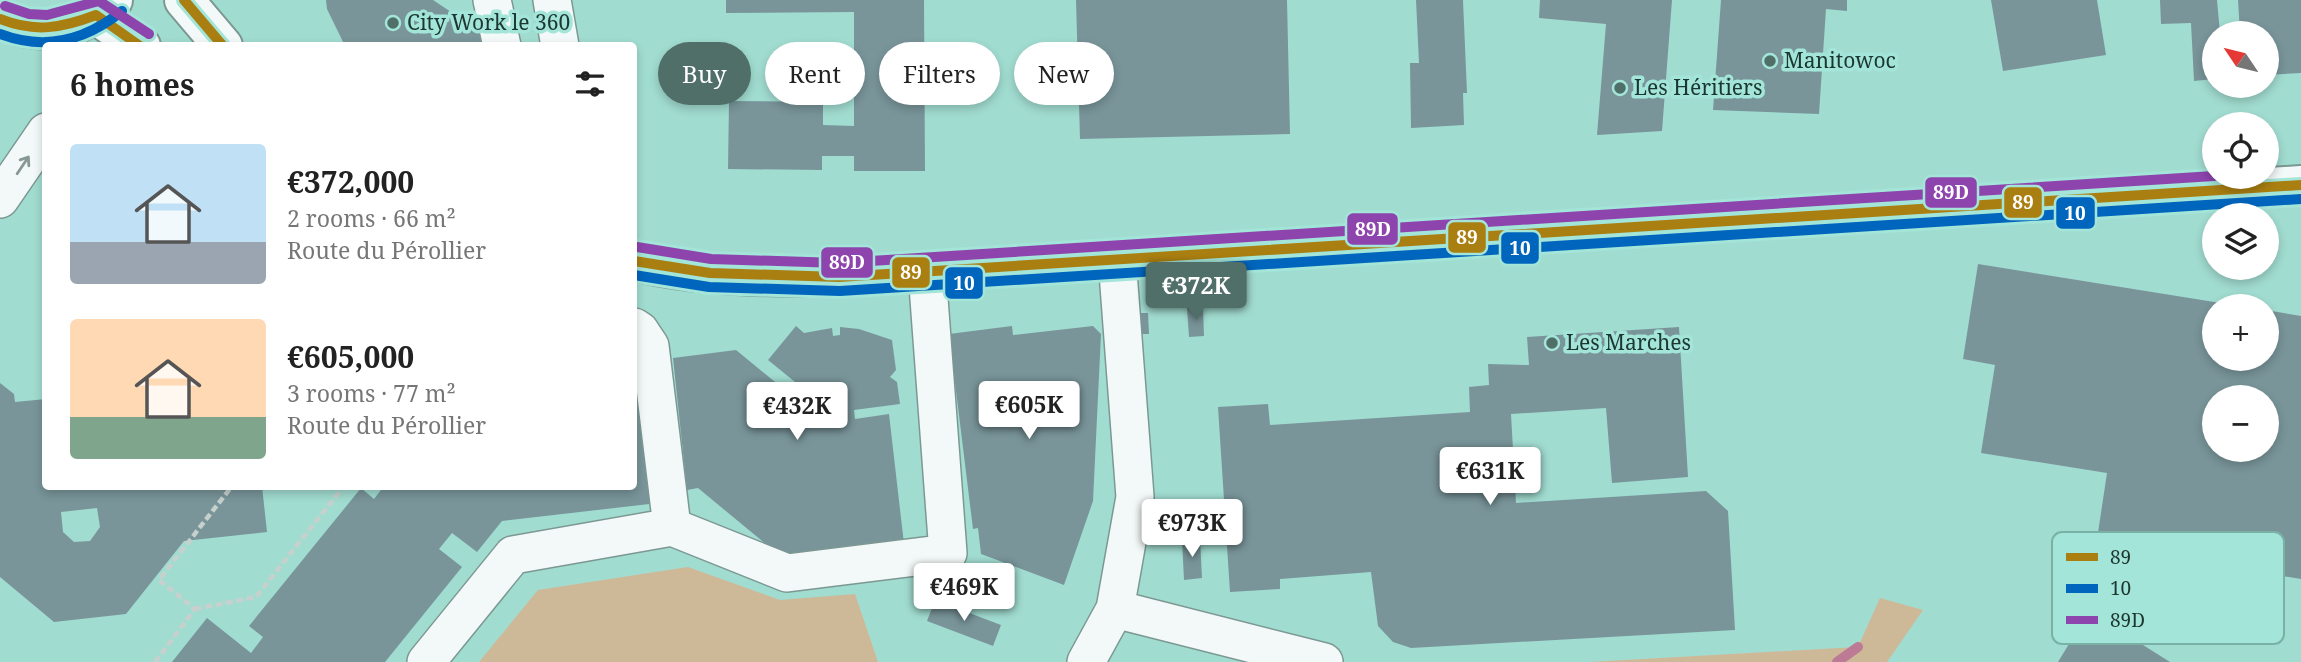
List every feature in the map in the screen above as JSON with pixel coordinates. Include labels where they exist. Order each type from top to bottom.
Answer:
[{"type":"main road","points":[[184,0],[220,42]]},
{"type":"main road","points":[[0,19],[20,28],[52,31],[93,21],[133,42]]},
{"type":"main road","points":[[637,262],[665,269],[765,277],[839,277],[2301,185]]},
{"type":"street","points":[[492,0],[501,42]]},
{"type":"street","points":[[552,0],[559,42]]},
{"type":"street","points":[[0,199],[42,138]]},
{"type":"street","points":[[1086,662],[1115,609],[1135,497],[1117,259]]},
{"type":"street","points":[[426,662],[513,555],[672,527],[787,573],[948,552],[928,272]]},
{"type":"street","points":[[637,329],[650,346],[672,527]]},
{"type":"street","points":[[1115,609],[1324,662]]},
{"type":"path","points":[[195,609],[159,580],[229,490]]},
{"type":"path","points":[[155,662],[195,609],[256,597],[341,490]]},
{"type":"shaded area","points":[[0,0],[2301,0],[2301,662],[1887,662],[1880,598],[1858,647],[1590,662],[878,662],[855,595],[780,600],[688,567],[538,590],[479,662],[0,662]]},
{"type":"shaded area","points":[[688,567],[780,600],[855,594],[878,662],[479,662],[538,590]]},
{"type":"shaded area","points":[[1880,598],[1923,610],[1887,662],[1590,662],[1858,647]]},
{"type":"building","points":[[326,0],[433,0],[496,42],[343,42],[327,9]]},
{"type":"building","points":[[726,0],[924,0],[924,42],[879,42],[879,105],[925,105],[925,171],[854,171],[854,156],[822,156],[822,170],[728,169],[729,105],[751,105],[751,101],[765,101],[765,105],[823,105],[823,125],[854,126],[854,105],[865,105],[865,42],[854,42],[854,12],[726,13]]},
{"type":"building","points":[[1076,0],[1287,0],[1290,134],[1080,139],[1079,105],[1114,105],[1114,42],[1077,42]]},
{"type":"building","points":[[1416,0],[1463,0],[1467,93],[1463,93],[1464,125],[1411,128],[1410,63],[1419,63]]},
{"type":"building","points":[[1540,0],[1672,0],[1662,131],[1597,135],[1606,24],[1539,18]]},
{"type":"building","name":"Manitowoc","points":[[1721,0],[1847,0],[1847,11],[1826,9],[1819,114],[1713,110]]},
{"type":"building","points":[[1991,0],[2097,0],[2106,55],[2003,71]]},
{"type":"building","points":[[2160,0],[2217,0],[2219,21],[2202,21],[2202,80],[2194,81],[2191,23],[2161,24]]},
{"type":"building","points":[[2238,0],[2301,0],[2301,73],[2279,74],[2279,21],[2239,21]]},
{"type":"building","points":[[1978,264],[2202,300],[2202,371],[2279,371],[2279,312],[2301,316],[2301,579],[2284,576],[2284,532],[2098,532],[2107,473],[1981,453],[1995,365],[1963,359]]},
{"type":"building","points":[[1203,307],[1204,336],[1189,337],[1187,308]]},
{"type":"building","points":[[1136,313],[1148,313],[1149,334],[1136,334]]},
{"type":"building","points":[[796,326],[804,333],[832,328],[833,336],[840,335],[840,327],[859,329],[892,340],[896,370],[890,377],[897,382],[900,404],[854,410],[855,419],[889,414],[904,544],[785,560],[698,488],[687,490],[673,358],[736,350],[825,423],[834,422],[832,412],[768,360]]},
{"type":"building","points":[[1012,326],[1013,335],[1093,326],[1101,334],[1093,501],[1064,585],[981,554],[978,528],[973,529],[949,334]]},
{"type":"building","points":[[1679,327],[1688,477],[1612,483],[1606,408],[1511,414],[1516,503],[1706,491],[1728,511],[1735,630],[1411,648],[1393,642],[1378,626],[1371,572],[1280,579],[1280,589],[1230,592],[1218,407],[1268,404],[1270,425],[1470,412],[1469,387],[1489,385],[1488,364],[1529,365],[1527,337]]},
{"type":"building","points":[[644,374],[658,503],[502,521],[477,552],[452,533],[439,549],[462,567],[385,662],[172,662],[207,618],[251,653],[263,637],[249,626],[359,490],[374,499],[381,490],[637,490],[637,375]]},
{"type":"building","points":[[0,383],[14,394],[15,402],[42,399],[42,490],[262,490],[267,532],[184,541],[126,614],[54,622],[0,577]],"holes":[[[97,508],[100,527],[90,541],[74,542],[63,532],[61,512]]]},
{"type":"building","points":[[1200,538],[1202,578],[1184,580],[1182,539]]},
{"type":"building","points":[[935,600],[1001,625],[993,646],[927,621]]},
{"type":"building","points":[[2069,644],[2141,644],[2170,662],[2058,662]]},
{"type":"waterway","points":[[1837,662],[1858,647]]},
{"type":"transit line","name":"89","points":[[184,0],[220,42]]},
{"type":"transit line","name":"89D","points":[[5,6],[29,14],[47,15],[99,1],[149,34]]},
{"type":"transit line","name":"10","points":[[0,34],[33,42],[64,40],[94,30],[122,11]]},
{"type":"transit line","name":"89","points":[[0,19],[25,26],[48,27],[96,15],[134,42]]},
{"type":"transit line","name":"89D","points":[[637,247],[711,259],[839,263],[2202,177]]},
{"type":"transit line","name":"89","points":[[637,261],[710,273],[839,277],[2301,185]]},
{"type":"transit line","name":"10","points":[[637,275],[709,287],[840,291],[2301,199]]},
{"type":"place","name":"City Work le 360","points":[[393,23]]},
{"type":"place","name":"Manitowoc","points":[[1770,61]]},
{"type":"place","name":"Les Héritiers","points":[[1620,88]]},
{"type":"place","name":"Les Marches","points":[[1552,343]]}]
